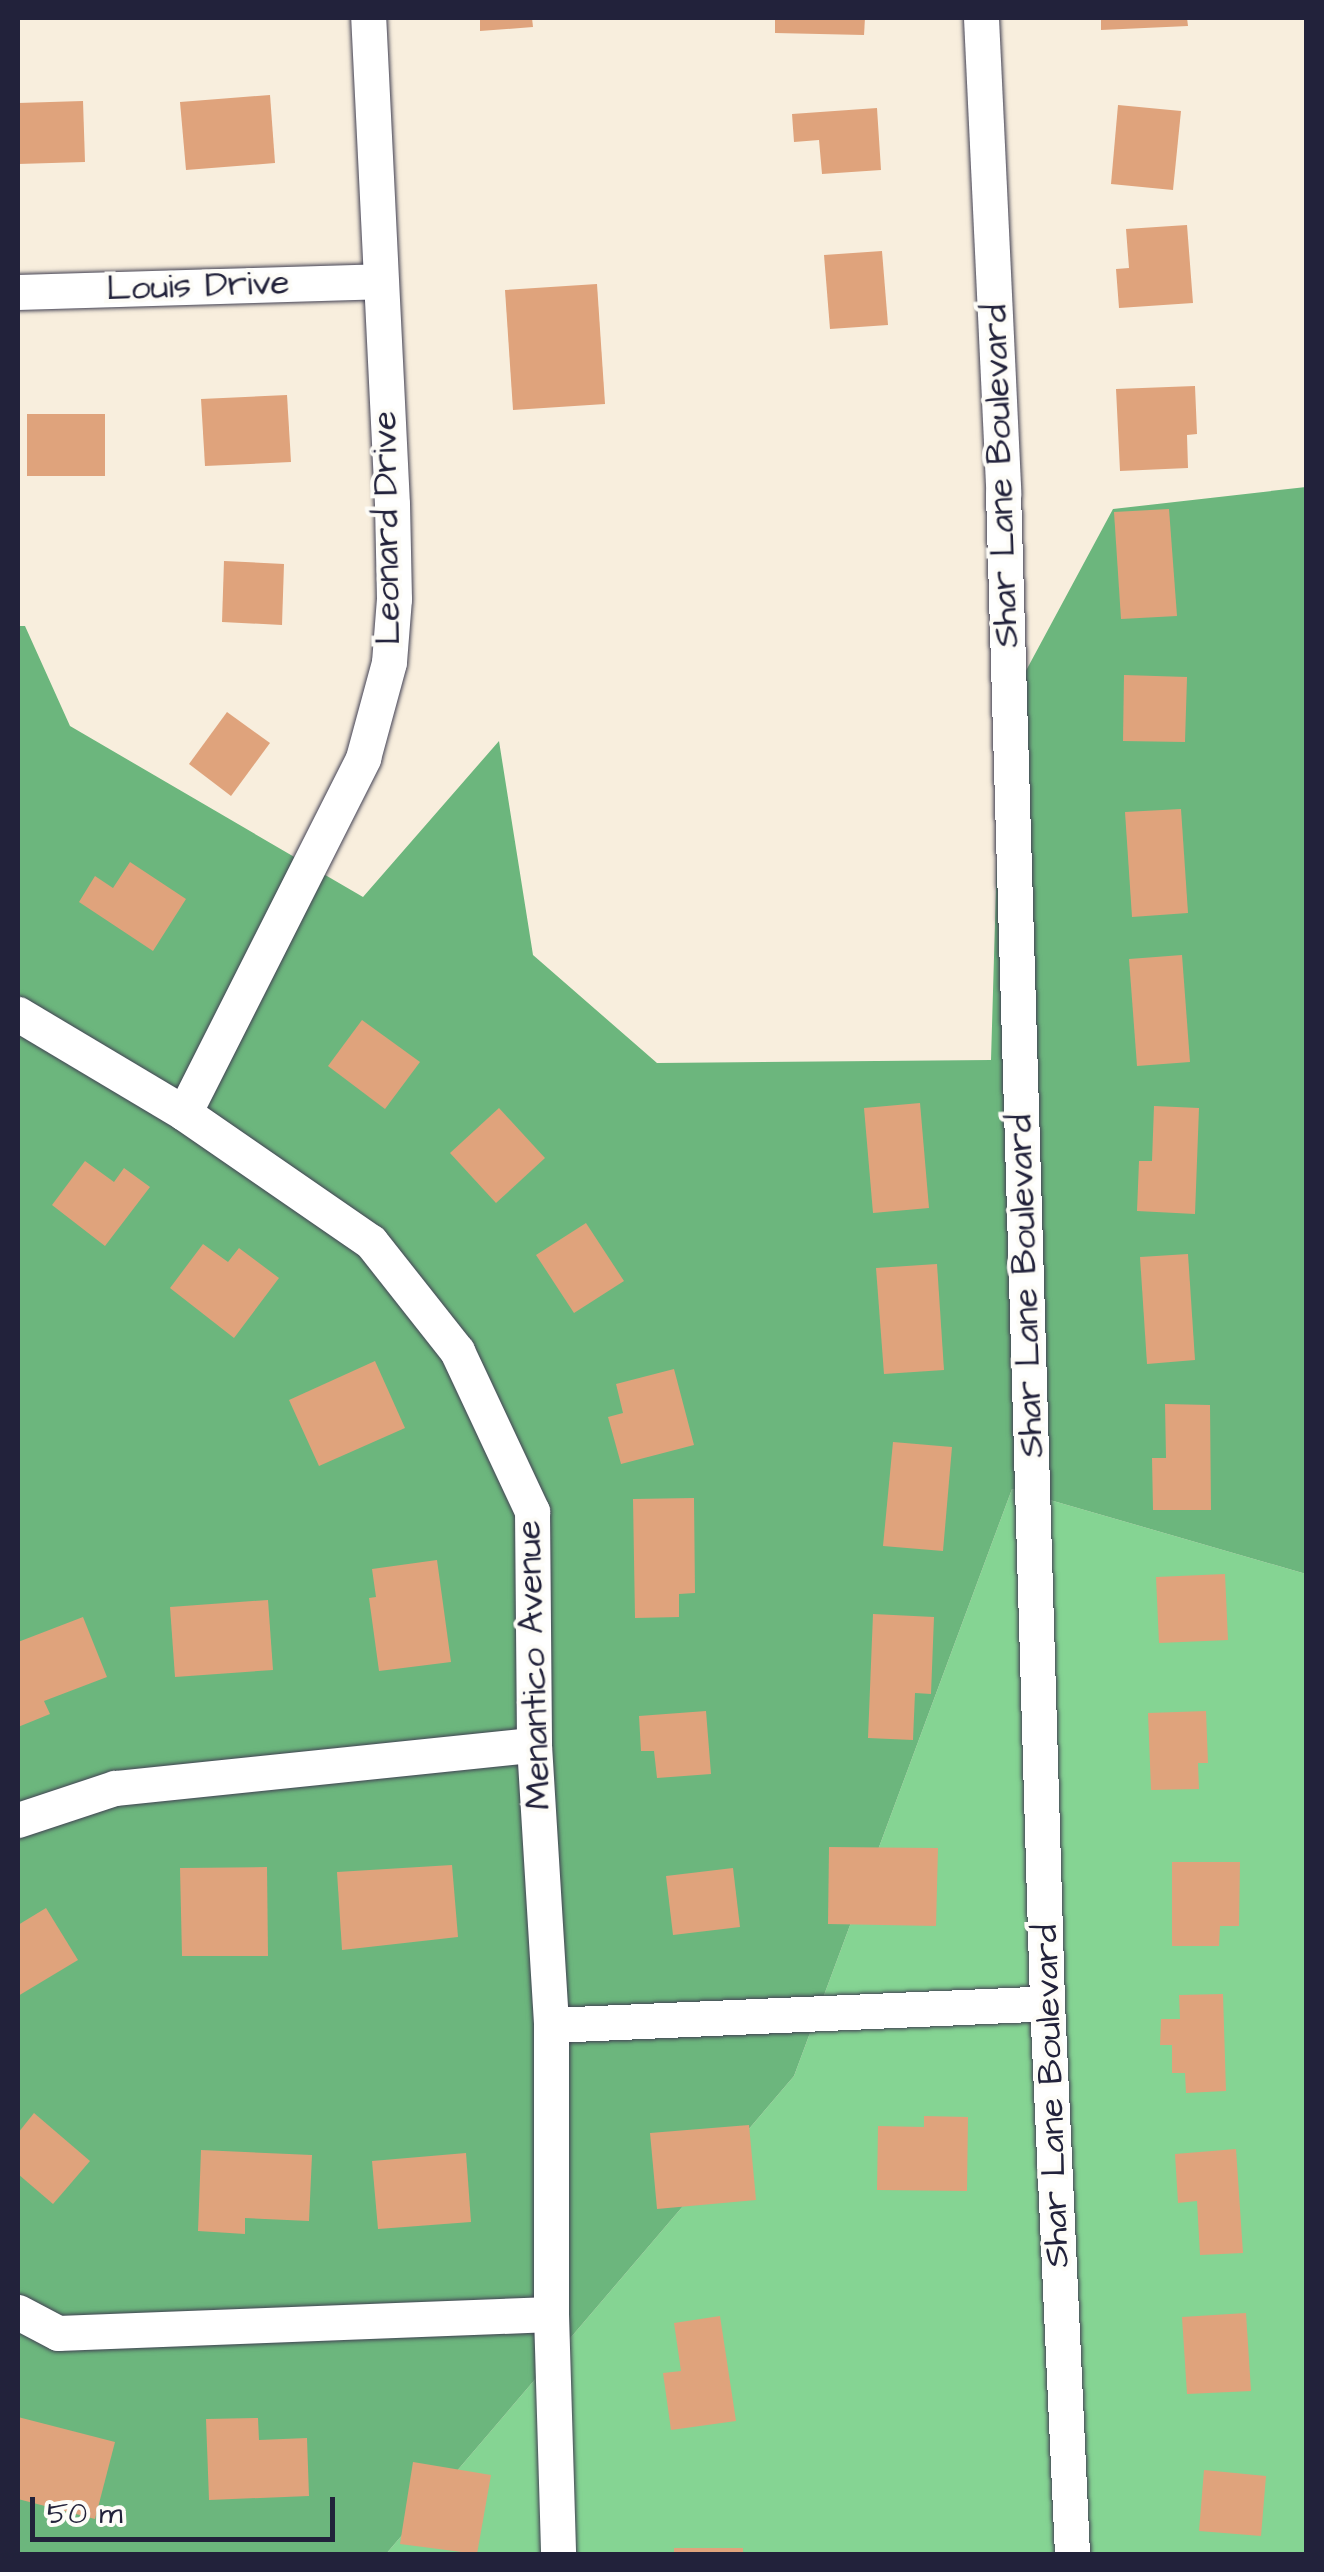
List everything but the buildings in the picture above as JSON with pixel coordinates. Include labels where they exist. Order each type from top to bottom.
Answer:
[{"type":"street","name":"Leonard Drive","points":[[184,1113],[364,758],[389,662],[394,599],[392,504],[368,18]]},
{"type":"street","name":"Shar Lane Boulevard","points":[[981,18],[1003,492],[1047,2003],[1072,2554]]},
{"type":"street","name":"Louis Drive","points":[[18,292],[379,280]]},
{"type":"street","name":"Menantico Avenue","points":[[18,1014],[184,1113],[371,1242],[457,1351],[532,1511],[534,1745],[551,2025],[550,2314],[558,2554]]},
{"type":"street","points":[[18,1820],[115,1788],[534,1745]]},
{"type":"street","points":[[551,2025],[1047,2003]]},
{"type":"street","points":[[18,2312],[58,2333],[550,2314]]},
{"type":"green space","points":[[1306,487],[1306,1574],[1012,1489],[794,2076],[386,2554],[18,2554],[18,626],[25,626],[70,726],[363,897],[499,741],[533,955],[657,1063],[991,1060],[1001,717],[1113,509]]},
{"type":"green space","points":[[1012,1489],[1306,1574],[1306,2554],[386,2554],[794,2076]]}]
